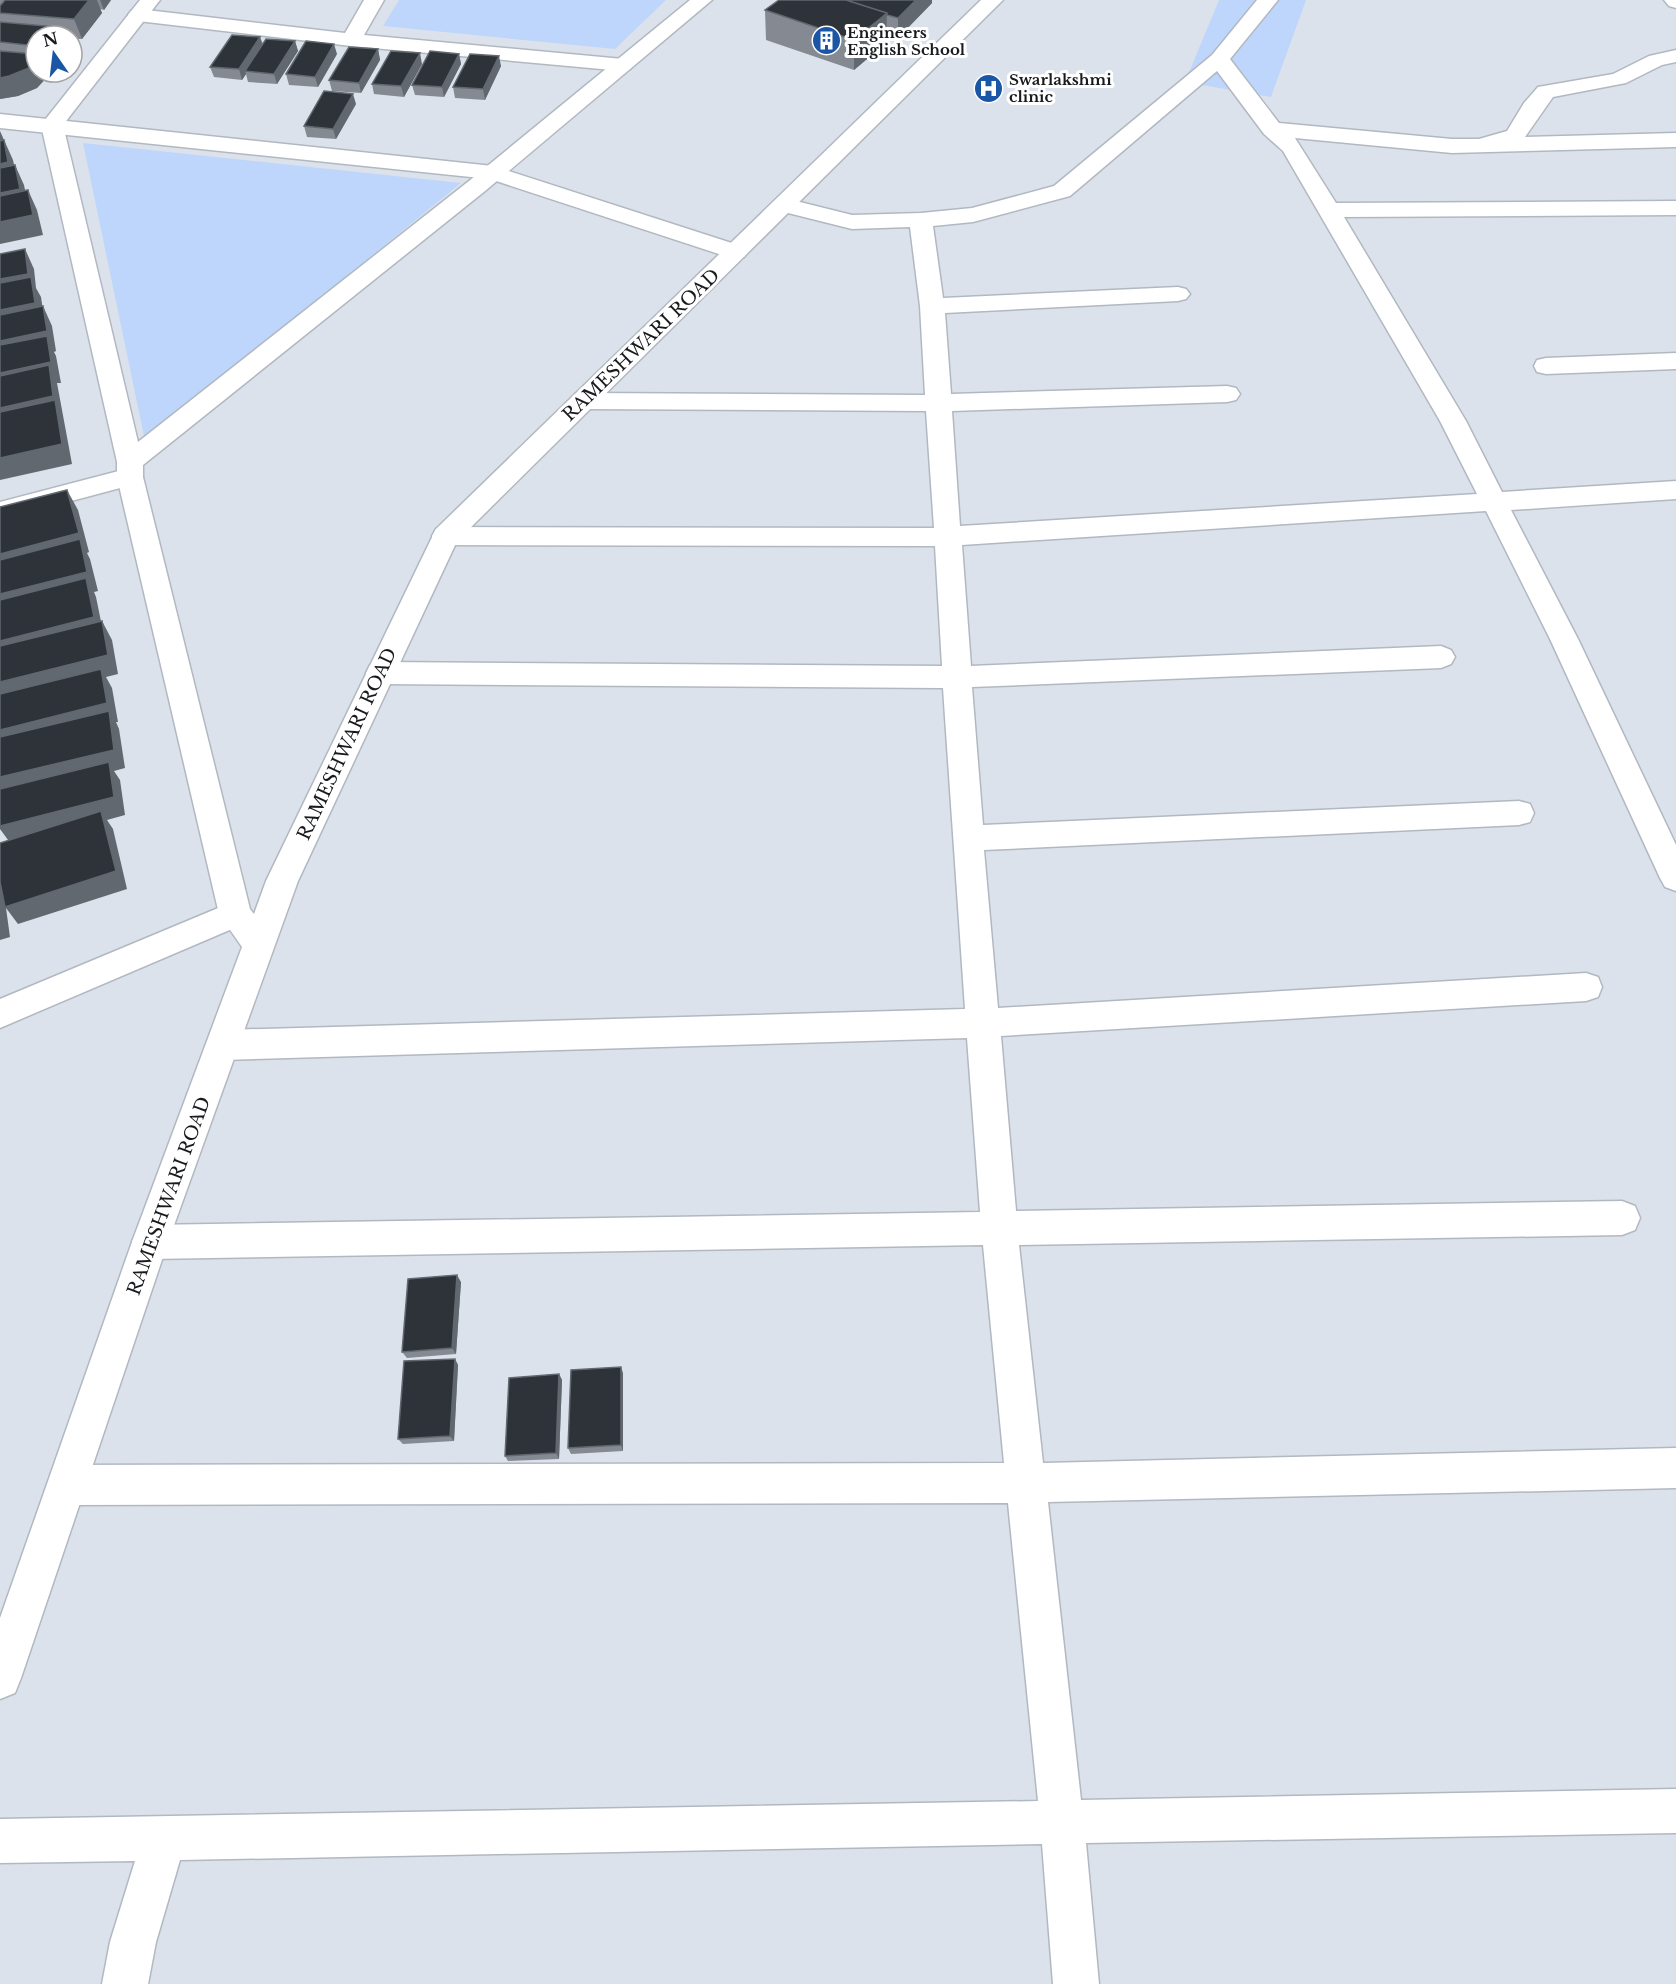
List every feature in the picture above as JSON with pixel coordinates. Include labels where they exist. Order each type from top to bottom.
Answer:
[{"type":"street","points":[[351,40],[374,0]]},
{"type":"street","points":[[0,511],[130,470],[702,0]]},
{"type":"street","name":"RAMESHWARI ROAD","points":[[0,1678],[150,1242],[224,1045],[282,881],[446,536],[993,0]]},
{"type":"street","points":[[784,205],[852,222],[921,220],[973,215],[1062,191],[1219,58],[1268,0]]},
{"type":"street","points":[[52,125],[144,7],[351,40],[623,65]]},
{"type":"street","points":[[1478,144],[1515,136],[1532,108],[1546,92],[1618,79],[1656,60],[1676,56]]},
{"type":"street","points":[[1219,58],[1272,129],[1292,147],[1453,421],[1564,639],[1676,878]]},
{"type":"street","points":[[0,121],[493,172],[736,252]]},
{"type":"street","points":[[52,125],[130,470],[235,914],[260,944]]},
{"type":"street","points":[[1272,129],[1452,146],[1676,140]]},
{"type":"street","points":[[1329,210],[1676,208]]},
{"type":"street","points":[[921,220],[932,306],[940,403],[968,837],[999,1229],[1062,1822],[1076,1984]]},
{"type":"street","points":[[932,306],[1178,294]]},
{"type":"street","points":[[1546,366],[1676,361]]},
{"type":"street","points":[[584,401],[940,403],[1227,394]]},
{"type":"street","points":[[446,536],[950,536],[1496,504],[1676,490]]},
{"type":"street","points":[[380,673],[958,677],[1441,657]]},
{"type":"street","points":[[968,837],[1520,813]]},
{"type":"street","points":[[0,1014],[235,914]]},
{"type":"street","points":[[224,1045],[984,1023],[1586,987]]},
{"type":"street","points":[[150,1242],[1622,1218]]},
{"type":"street","points":[[67,1485],[1026,1483],[1676,1468]]},
{"type":"street","points":[[0,1841],[1676,1811]]},
{"type":"street","points":[[125,1984],[133,1942],[164,1838]]},
{"type":"shaded area","points":[[399,0],[666,0],[615,49],[383,26]]},
{"type":"shaded area","points":[[1219,0],[1306,0],[1271,97],[1185,82]]},
{"type":"shaded area","points":[[83,143],[461,183],[145,441]]},
{"type":"building","points":[[5,0],[89,0],[74,19],[0,13],[0,6]]},
{"type":"building","points":[[779,0],[846,0],[887,13],[854,40],[765,10]]},
{"type":"building","points":[[846,0],[916,0],[898,18]]},
{"type":"building","points":[[0,22],[24,24],[24,45],[0,42]]},
{"type":"building","points":[[232,35],[260,37],[239,69],[210,67]]},
{"type":"building","points":[[266,39],[295,41],[274,74],[245,71]]},
{"type":"building","points":[[306,41],[334,44],[315,77],[286,74]]},
{"type":"building","points":[[349,47],[378,49],[359,83],[329,80]]},
{"type":"building","points":[[0,51],[24,53],[24,70],[0,78]]},
{"type":"building","points":[[391,51],[420,53],[401,86],[372,84]]},
{"type":"building","points":[[430,51],[459,54],[442,87],[412,85]]},
{"type":"building","points":[[470,54],[499,56],[483,89],[453,87]]},
{"type":"building","points":[[324,91],[353,94],[333,129],[304,126]]},
{"type":"building","points":[[4,140],[8,162],[0,164],[0,141]]},
{"type":"building","points":[[15,165],[20,189],[0,193],[0,168]]},
{"type":"building","points":[[28,190],[33,215],[0,222],[0,196]]},
{"type":"building","points":[[25,249],[28,274],[0,279],[0,254]]},
{"type":"building","points":[[31,277],[35,303],[0,310],[0,283]]},
{"type":"building","points":[[43,306],[47,331],[0,341],[0,315]]},
{"type":"building","points":[[47,336],[51,362],[0,373],[0,345]]},
{"type":"building","points":[[49,365],[53,396],[0,408],[0,376]]},
{"type":"building","points":[[55,400],[62,444],[0,458],[0,412]]},
{"type":"building","points":[[67,490],[79,533],[0,554],[0,507]]},
{"type":"building","points":[[80,539],[87,572],[0,594],[0,560]]},
{"type":"building","points":[[86,578],[94,617],[0,641],[0,600]]},
{"type":"building","points":[[102,621],[108,655],[0,682],[0,646]]},
{"type":"building","points":[[101,669],[107,703],[0,730],[0,694]]},
{"type":"building","points":[[109,711],[114,750],[0,777],[0,737]]},
{"type":"building","points":[[109,762],[114,797],[0,826],[0,789]]},
{"type":"building","points":[[101,811],[116,871],[5,907],[0,882],[0,843]]},
{"type":"building","points":[[457,1275],[452,1348],[402,1352],[408,1279]]},
{"type":"building","points":[[455,1359],[450,1436],[398,1439],[404,1361]]},
{"type":"building","points":[[621,1367],[621,1445],[568,1448],[571,1370]]},
{"type":"building","points":[[559,1374],[556,1453],[505,1456],[509,1378]]},
{"type":"place","name":"Engineers English School","points":[[826,41]]},
{"type":"place","name":"Swarlakshmi clinic","points":[[988,88]]}]
